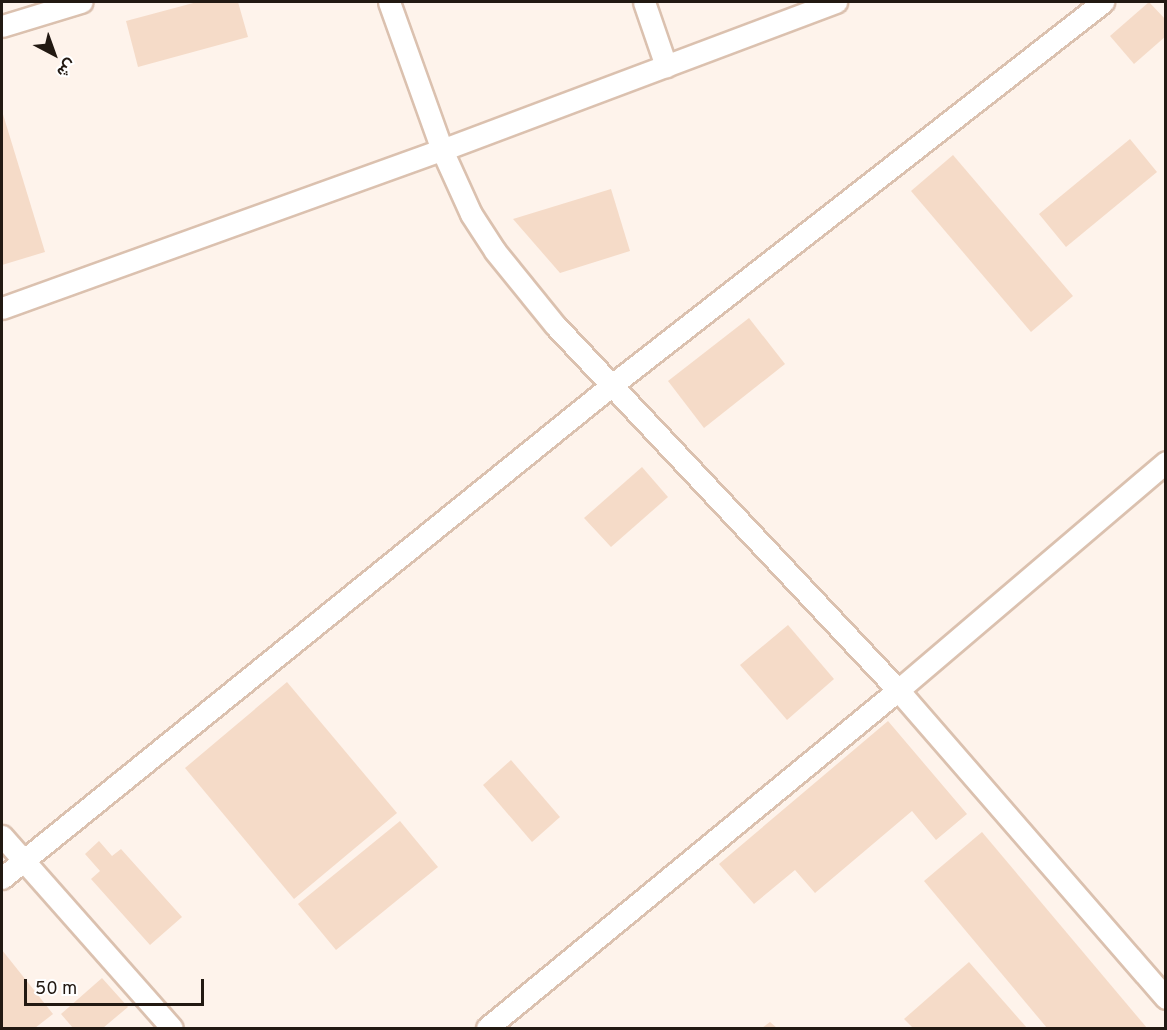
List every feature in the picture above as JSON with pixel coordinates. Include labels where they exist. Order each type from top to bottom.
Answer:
[{"type":"street","points":[[2,26],[81,2]]},
{"type":"street","points":[[389,2],[442,150],[471,214],[495,251],[555,325],[898,690],[1166,998]]},
{"type":"street","points":[[644,2],[666,66]]},
{"type":"street","points":[[2,308],[442,150],[836,2]]},
{"type":"street","points":[[2,879],[612,385],[1103,2]]},
{"type":"street","points":[[487,1029],[898,690],[1166,462]]},
{"type":"street","points":[[2,836],[172,1029]]},
{"type":"building","points":[[197,2],[238,2],[248,37],[138,67],[126,21]]},
{"type":"building","points":[[1149,2],[1166,20],[1166,36],[1134,64],[1110,36]]},
{"type":"building","points":[[2,111],[45,252],[2,265]]},
{"type":"building","points":[[1130,139],[1157,172],[1066,247],[1039,214]]},
{"type":"building","points":[[953,155],[1073,296],[1031,332],[911,191]]},
{"type":"building","points":[[611,189],[630,251],[560,273],[513,219]]},
{"type":"building","points":[[749,318],[785,364],[704,428],[668,381]]},
{"type":"building","points":[[642,467],[668,497],[611,547],[584,518]]},
{"type":"building","points":[[788,625],[834,679],[787,720],[740,665]]},
{"type":"building","points":[[287,682],[397,813],[294,899],[185,768]]},
{"type":"building","points":[[888,721],[967,814],[936,840],[912,811],[815,893],[795,870],[754,904],[719,864]]},
{"type":"building","points":[[511,760],[560,817],[532,842],[483,785]]},
{"type":"building","points":[[400,821],[438,867],[336,950],[298,904]]},
{"type":"building","points":[[982,832],[1147,1028],[1047,1028],[924,881]]},
{"type":"building","points":[[99,841],[112,856],[121,849],[182,917],[150,945],[91,879],[100,871],[85,854]]},
{"type":"building","points":[[2,950],[53,1014],[35,1028],[2,1028]]},
{"type":"building","points":[[969,962],[1027,1028],[913,1028],[904,1019]]},
{"type":"building","points":[[102,978],[128,1007],[103,1028],[73,1028],[61,1014]]},
{"type":"building","points":[[770,1022],[777,1028],[762,1028]]}]
